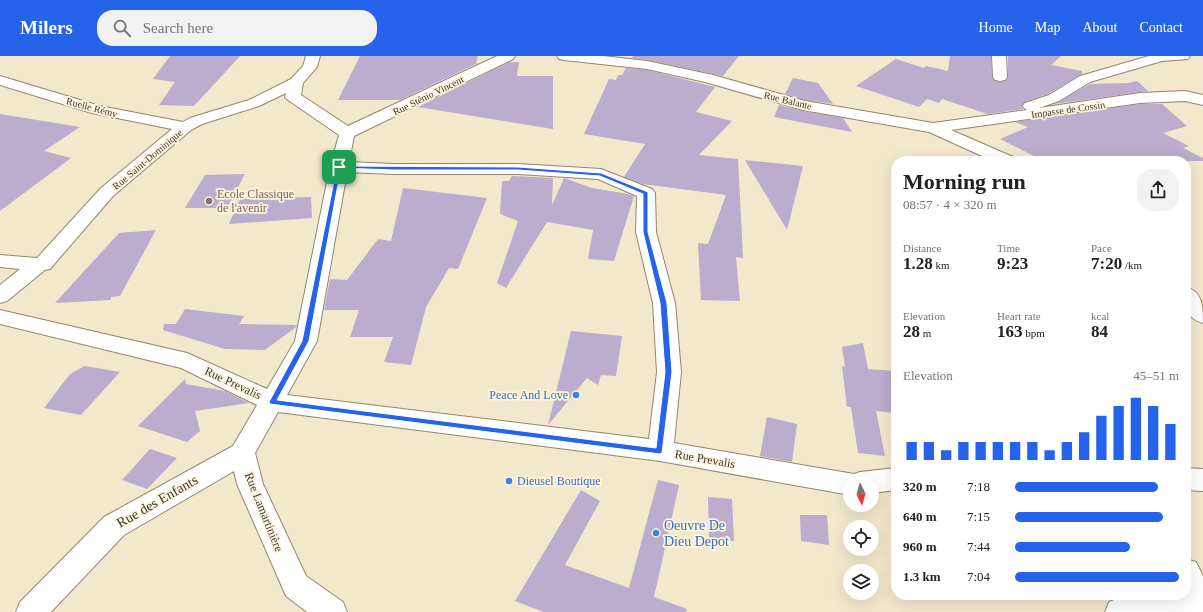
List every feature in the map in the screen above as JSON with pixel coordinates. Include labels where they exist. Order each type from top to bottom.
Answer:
[{"type":"street","name":"Rue Saint-Dominique","points":[[0,296],[38,265],[44,264],[107,192],[185,127],[196,121],[254,103],[296,82],[310,67],[313,56]]},
{"type":"street","name":"Rue Sténio Vincent","points":[[347,133],[508,56]]},
{"type":"street","name":"Rue Balante","points":[[564,56],[647,65],[708,78],[803,105],[933,128],[996,156]]},
{"type":"street","points":[[999,56],[1000,77]]},
{"type":"street","points":[[933,128],[1006,113],[1054,98],[1085,78],[1140,59],[1183,56]]},
{"type":"street","name":"Ruelle Rémy","points":[[2,82],[97,110],[185,127]]},
{"type":"street","points":[[242,453],[306,341],[339,167],[347,133],[292,97],[296,82]]},
{"type":"street","name":"Impasse de Cossin","points":[[933,128],[1140,98],[1185,96],[1203,100]]},
{"type":"street","points":[[339,167],[518,169],[601,174],[646,193],[646,232],[664,303],[669,372],[660,451]]},
{"type":"street","points":[[0,261],[38,265]]},
{"type":"street","points":[[1191,300],[1203,316]]},
{"type":"street","name":"Rue Prevalis","points":[[0,317],[187,361],[272,402],[660,451],[843,483]]},
{"type":"street","name":"Rue des Enfants","points":[[31,612],[114,526],[242,453]]},
{"type":"street","name":"Rue Lamartinière","points":[[242,453],[250,484],[296,586],[332,612]]},
{"type":"street","points":[[1191,479],[1203,480]]},
{"type":"street","points":[[879,481],[891,480]]},
{"type":"street","points":[[1120,612],[1202,606],[1191,583]]},
{"type":"building","points":[[170,56],[240,56],[194,106],[159,105],[175,82],[153,79]]},
{"type":"building","points":[[360,56],[478,56],[476,63],[478,63],[400,100],[338,100]]},
{"type":"building","points":[[633,56],[739,56],[723,76],[632,58]]},
{"type":"building","points":[[950,56],[991,56],[992,78],[995,81],[1000,82],[1005,81],[1008,78],[1008,56],[1061,56],[1051,65],[1082,71],[1082,74],[1048,94],[1025,102],[1020,106],[1023,109],[988,114],[942,99],[939,103],[927,99],[919,107],[856,86],[896,59],[924,68],[926,66],[948,71]]},
{"type":"building","points":[[509,62],[519,62],[517,76],[553,76],[553,129],[418,107]]},
{"type":"building","points":[[626,68],[647,70],[715,87],[696,112],[732,121],[699,155],[738,159],[743,258],[736,257],[740,301],[701,300],[698,243],[708,244],[726,195],[643,184],[624,177],[645,144],[584,134],[609,79],[616,80],[618,75],[622,75]]},
{"type":"building","points":[[793,78],[818,83],[833,104],[805,100],[785,94]]},
{"type":"building","points":[[1137,81],[1148,91],[1054,104],[1090,84],[1129,83]]},
{"type":"building","points":[[1140,104],[1162,104],[1187,126],[1163,133],[1189,146],[1183,148],[1203,158],[1203,161],[1191,161],[1191,156],[1034,156],[1000,139],[1028,127],[1015,122]]},
{"type":"building","points":[[779,105],[843,118],[852,132],[774,117]]},
{"type":"building","points":[[0,114],[80,127],[44,151],[71,158],[0,211]]},
{"type":"building","points":[[745,160],[803,166],[787,230]]},
{"type":"building","points":[[245,174],[227,208],[185,208],[205,175]]},
{"type":"building","points":[[512,176],[553,178],[552,205],[564,178],[592,188],[634,196],[614,261],[588,259],[593,230],[547,222],[506,288],[497,283],[518,221],[500,214],[502,181],[509,181]]},
{"type":"building","points":[[403,188],[487,198],[458,269],[449,268],[426,307],[411,365],[384,362],[393,337],[350,337],[359,310],[324,310],[330,279],[347,280],[378,239],[391,241]]},
{"type":"building","points":[[311,197],[312,218],[229,224],[240,199]]},
{"type":"building","points":[[156,230],[120,296],[111,297],[111,300],[55,303],[119,233]]},
{"type":"building","points":[[185,309],[244,316],[239,324],[297,325],[265,350],[225,349],[163,330],[164,324],[176,324]]},
{"type":"building","points":[[571,331],[622,336],[616,376],[601,375],[598,385],[587,378],[548,425]]},
{"type":"building","points":[[863,343],[868,369],[891,371],[891,412],[876,411],[885,456],[858,453],[851,407],[847,407],[842,366],[845,367],[842,347]]},
{"type":"building","points":[[85,366],[120,372],[81,415],[44,408],[70,374]]},
{"type":"building","points":[[185,379],[186,384],[225,391],[249,403],[195,411],[200,431],[187,442],[138,426]]},
{"type":"building","points":[[767,417],[797,424],[792,462],[760,456]]},
{"type":"building","points":[[150,449],[177,458],[147,489],[122,480]]},
{"type":"building","points":[[658,480],[679,485],[654,597],[687,609],[686,612],[544,612],[515,601],[581,490],[600,501],[565,565],[629,588]]},
{"type":"building","points":[[708,497],[732,499],[734,541],[709,539]]},
{"type":"building","points":[[800,515],[827,515],[829,545],[801,541]]},
{"type":"place","name":"Ecole Classique de l'avenir","points":[[209,201]]},
{"type":"place","name":"Peace And Love","points":[[576,395]]},
{"type":"place","name":"Dieusel Boutique","points":[[509,481]]},
{"type":"place","name":"Oeuvre De Dieu Depot","points":[[656,533]]},
{"type":"route","points":[[339,167],[518,169],[601,174],[646,193],[646,232],[664,303],[669,372],[660,451],[272,402],[306,341],[339,167]]}]
